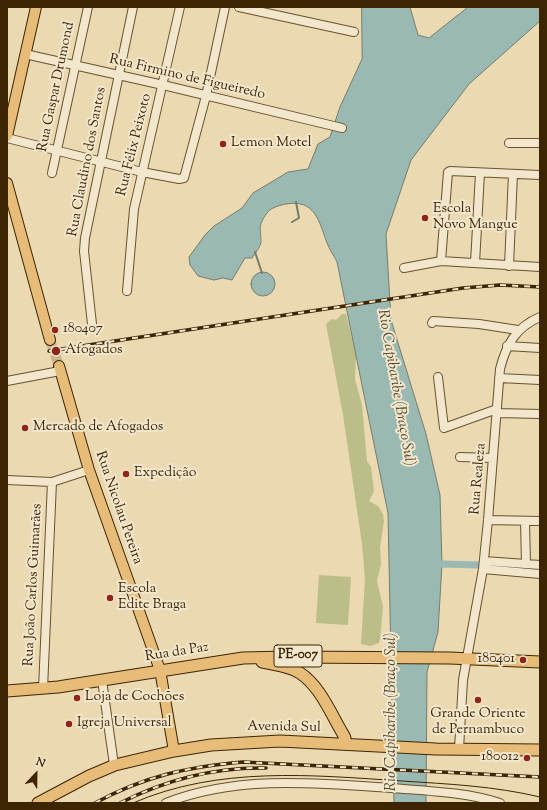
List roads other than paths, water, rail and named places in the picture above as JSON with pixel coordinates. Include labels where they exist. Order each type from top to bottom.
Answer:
[{"type":"highway","name":"Rua da Paz","points":[[7,691],[42,689],[244,658],[353,656],[468,658]]},
{"type":"highway","points":[[244,658],[285,667],[300,673],[307,678],[317,690],[343,734],[345,738],[342,744]]},
{"type":"highway","name":"PE-007","points":[[468,658],[540,662]]},
{"type":"highway","name":"Avenida Sul","points":[[38,803],[89,776],[114,765],[211,744],[280,741],[436,749],[459,748],[540,750]]},
{"type":"main road","points":[[7,137],[36,7]]},
{"type":"main road","points":[[7,183],[50,340]]},
{"type":"main road","name":"Rua Nicolau Pereira","points":[[60,369],[89,470],[160,670],[174,751]]},
{"type":"street","name":"Rua Gaspar Drumond","points":[[52,173],[74,65],[88,7]]},
{"type":"street","name":"Rua Claudino dos Santos","points":[[92,324],[84,252],[85,238],[133,7]]},
{"type":"street","name":"Rua Félix Peixoto","points":[[127,291],[134,208],[180,7]]},
{"type":"street","points":[[7,137],[142,172],[179,179],[184,178],[206,96],[225,7]]},
{"type":"street","points":[[239,7],[354,32]]},
{"type":"street","name":"Rua Firmino de Figueiredo","points":[[25,54],[342,128]]},
{"type":"street","points":[[508,143],[540,143]]},
{"type":"street","points":[[441,261],[447,175],[450,171],[540,175]]},
{"type":"street","points":[[475,263],[480,172]]},
{"type":"street","points":[[509,266],[513,174]]},
{"type":"street","points":[[404,268],[441,261],[540,268]]},
{"type":"street","name":"Rua Realeza","points":[[459,748],[463,680],[483,565],[488,520],[500,369],[507,346],[518,330],[539,318]]},
{"type":"street","points":[[432,323],[433,321],[479,324],[518,330]]},
{"type":"street","points":[[507,346],[540,348]]},
{"type":"street","points":[[7,382],[60,369]]},
{"type":"street","points":[[438,377],[444,428],[497,411],[540,414]]},
{"type":"street","points":[[499,378],[540,380]]},
{"type":"street","points":[[460,457],[493,458]]},
{"type":"street","points":[[7,480],[52,482],[89,470]]},
{"type":"street","name":"Rua João Carlos Guimarães","points":[[42,689],[52,482]]},
{"type":"street","points":[[488,520],[540,521]]},
{"type":"street","points":[[525,521],[526,564]]},
{"type":"street","points":[[483,565],[540,565]]},
{"type":"street","points":[[483,565],[540,574]]},
{"type":"street","points":[[102,680],[114,765]]},
{"type":"street","points":[[166,803],[209,790],[235,786],[286,783],[454,793],[500,803]]},
{"type":"water","name":"Rio Capibaribe (Braço Sul)","points":[[362,7],[410,7],[418,35],[429,38],[468,7],[540,7],[540,21],[469,84],[411,160],[386,234],[391,320],[426,434],[440,495],[442,564],[438,632],[427,672],[426,803],[394,803],[388,513],[337,262],[328,246],[314,213],[310,208],[296,203],[281,205],[268,211],[261,225],[260,246],[252,258],[245,258],[232,280],[223,278],[214,280],[198,276],[190,265],[189,257],[205,235],[214,226],[242,208],[253,193],[288,172],[308,169],[318,144],[330,137],[340,107],[362,59]]},
{"type":"water","points":[[263,272],[268,273],[274,279],[274,289],[268,295],[263,296],[258,295],[252,289],[251,284],[252,279],[258,273]]},
{"type":"waterway","points":[[292,222],[299,218],[296,202]]},
{"type":"waterway","points":[[255,252],[262,273]]},
{"type":"waterway","points":[[442,564],[479,565]]},
{"type":"tunnel","points":[[50,340],[59,366]]},
{"type":"tram line","points":[[133,803],[165,791],[198,783],[232,778],[266,776],[334,777],[454,784],[506,790],[540,797]]},
{"type":"railway","points":[[49,351],[463,288],[500,285],[540,287]]},
{"type":"railway","points":[[95,803],[131,786],[167,774],[203,767],[243,762],[540,777]]},
{"type":"railway","points":[[120,803],[155,788],[191,776],[228,770],[266,768]]},
{"type":"place","name":"Lemon Motel","points":[[223,144]]},
{"type":"place","name":"Escola Novo Mangue","points":[[425,218]]},
{"type":"place","name":"180407","points":[[55,330]]},
{"type":"place","name":"Afogados","points":[[56,351]]},
{"type":"place","name":"Mercado de Afogados","points":[[25,428]]},
{"type":"place","name":"Expedição","points":[[126,474]]},
{"type":"place","name":"Escola Edite Braga","points":[[110,598]]},
{"type":"place","name":"180401","points":[[523,660]]},
{"type":"place","name":"Loja de Cochões","points":[[77,698]]},
{"type":"place","name":"Grande Oriente de Pernambuco","points":[[478,700]]},
{"type":"place","name":"Igreja Universal","points":[[69,724]]},
{"type":"place","name":"180012","points":[[527,758]]}]
